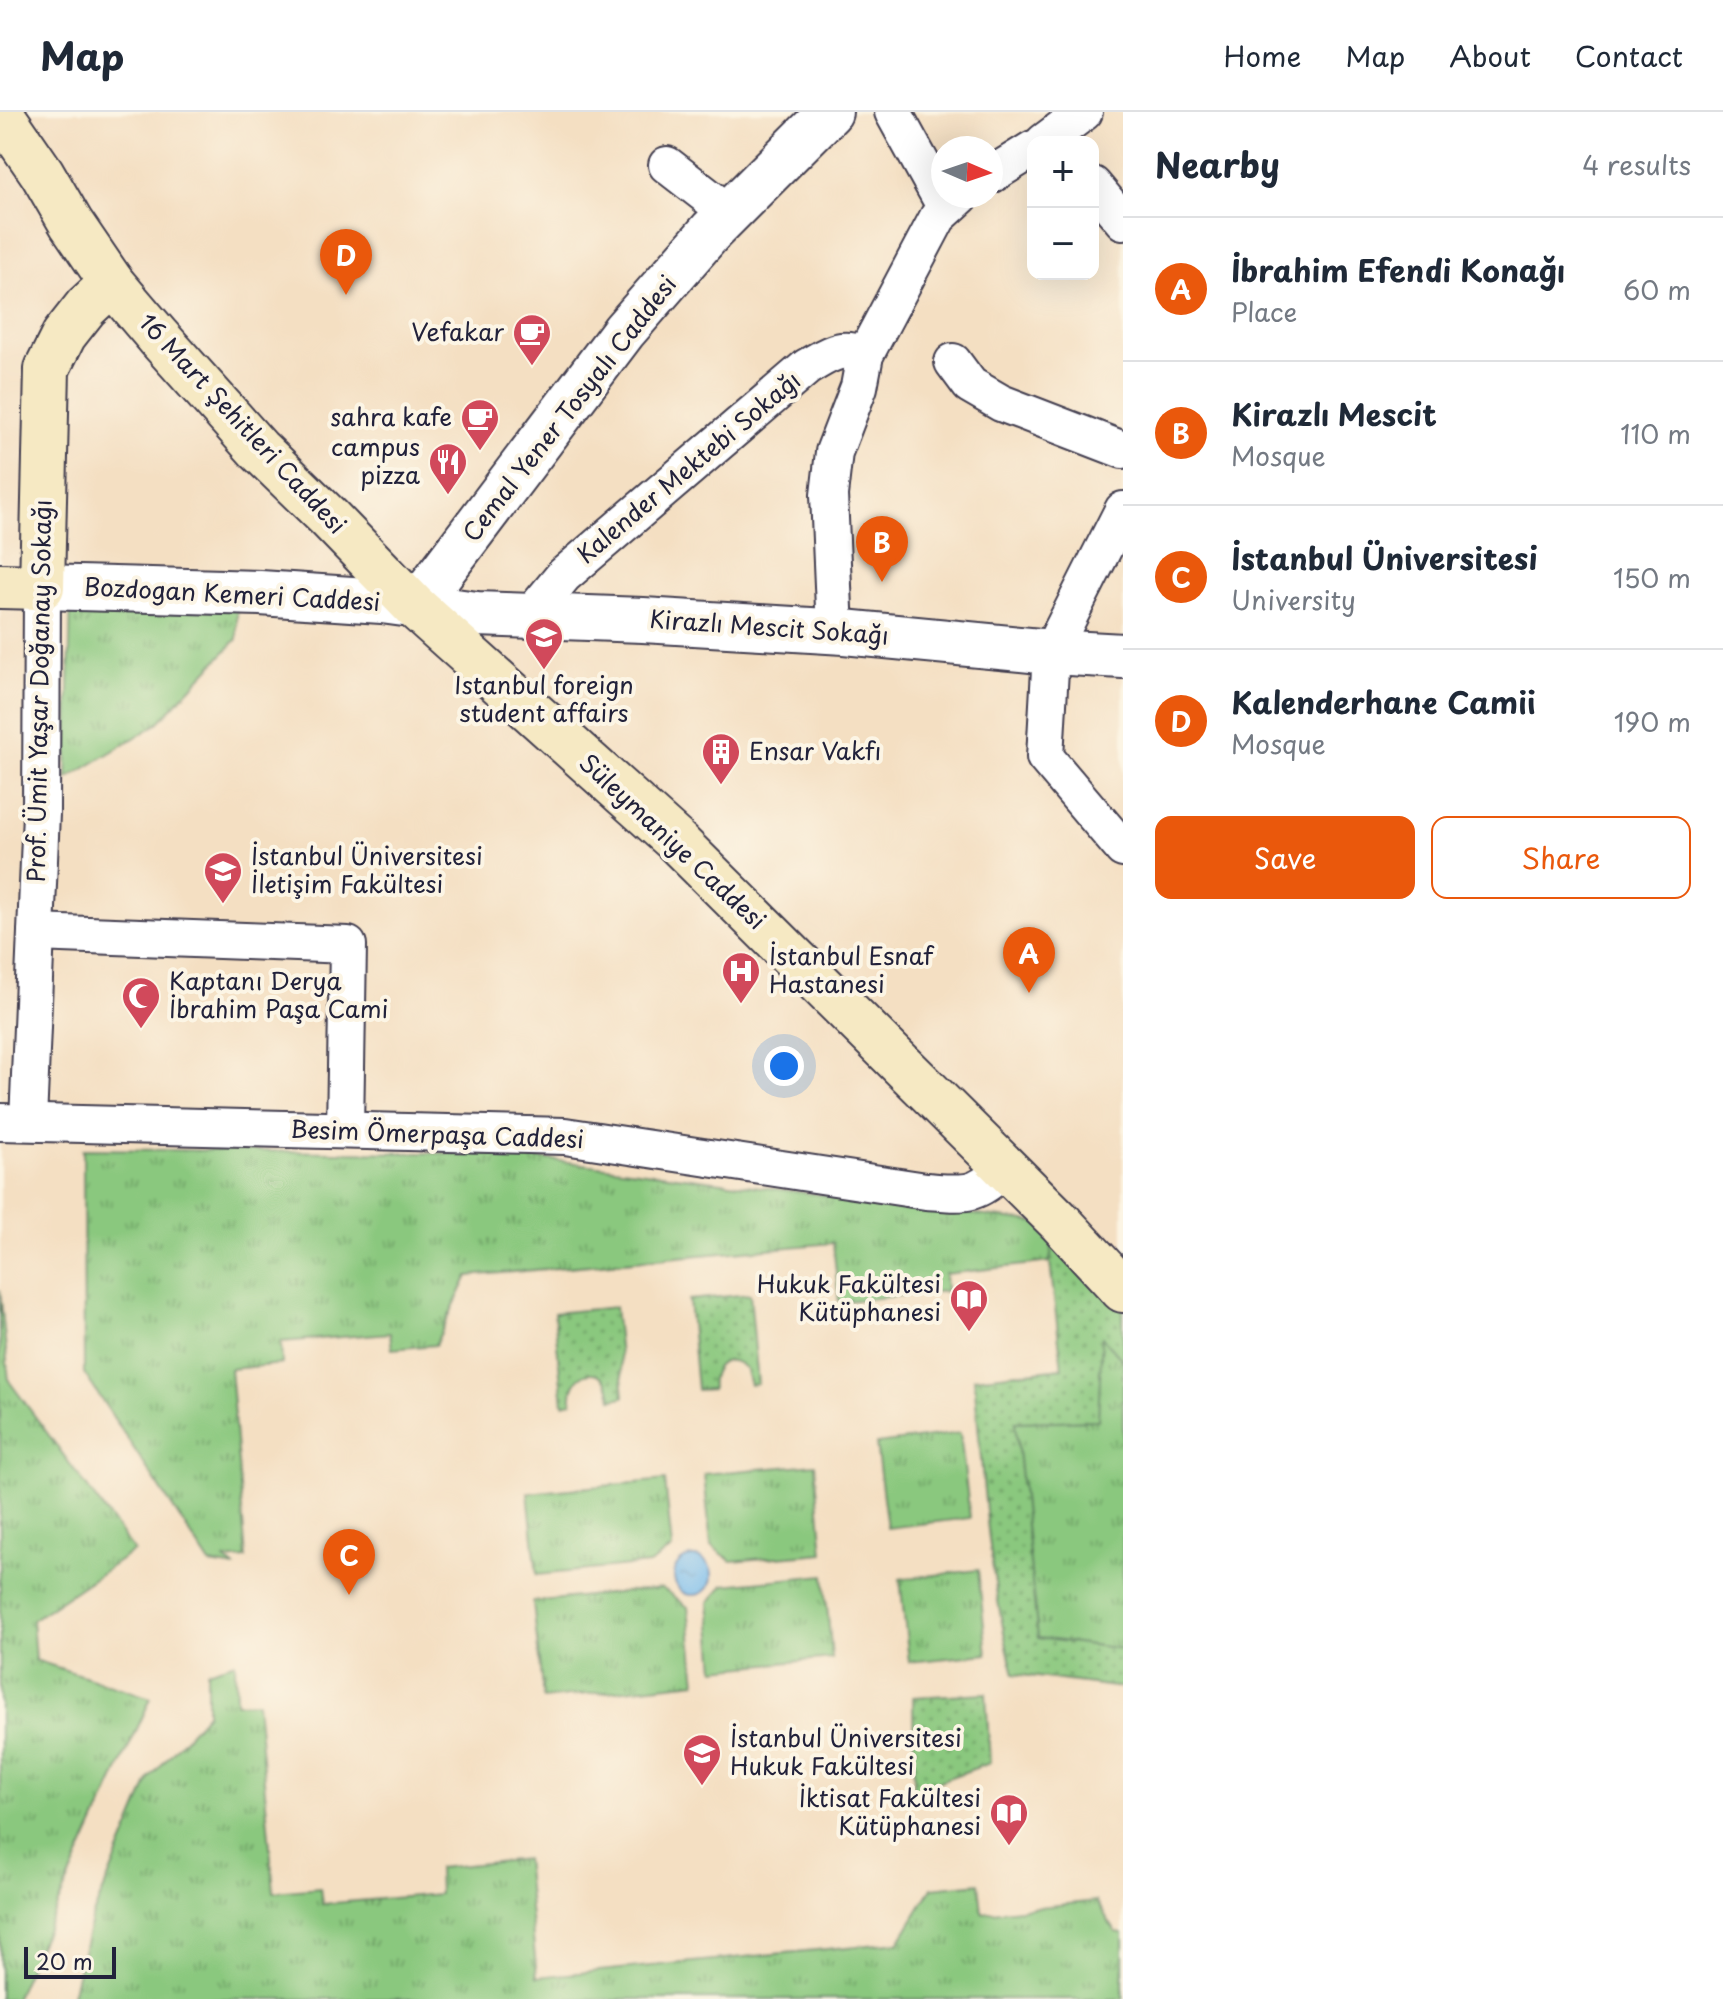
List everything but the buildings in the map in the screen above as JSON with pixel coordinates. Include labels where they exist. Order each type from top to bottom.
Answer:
[{"type":"main road","name":"16 Mart Şehitleri Caddesi","points":[[0,112],[112,283],[258,449],[415,607]]},
{"type":"main road","name":"Prof. Ümit Yaşar Doğanay Sokağı","points":[[21,586],[47,369],[64,335],[86,307],[112,283]]},
{"type":"main road","name":"Süleymaniye Caddesi","points":[[415,607],[675,840],[1005,1168],[1123,1290]]},
{"type":"street","name":"Cemal Yener Tosyalı Caddesi","points":[[415,607],[624,331],[729,213],[830,112]]},
{"type":"street","points":[[893,112],[931,168]]},
{"type":"street","points":[[1055,136],[1084,112]]},
{"type":"street","points":[[1003,168],[1027,154]]},
{"type":"street","points":[[667,165],[729,213]]},
{"type":"street","points":[[1099,192],[1123,221]]},
{"type":"street","points":[[835,631],[829,495],[834,452],[859,387],[865,355],[938,217],[948,208]]},
{"type":"street","name":"Kalender Mektebi Sokağı","points":[[530,616],[564,575],[807,367],[838,350],[853,350],[865,355]]},
{"type":"street","points":[[953,362],[970,385],[1001,403],[1123,450]]},
{"type":"street","points":[[1123,510],[1051,652],[1045,757],[1123,849]]},
{"type":"street","name":"Bozdogan Kemeri Caddesi","points":[[21,586],[260,593],[382,601],[415,607]]},
{"type":"street","name":"Prof. Ümit Yaşar Doğanay Sokağı","points":[[14,1122],[36,933],[41,813],[21,586]]},
{"type":"street","name":"Kirazlı Mescit Sokağı","points":[[415,607],[477,614],[835,631],[1123,656]]},
{"type":"street","points":[[36,933],[348,945],[345,1130]]},
{"type":"street","name":"Besim Ömerpaşa Caddesi","points":[[14,1122],[565,1136],[926,1191],[965,1194],[985,1186],[1005,1168]]},
{"type":"green space","points":[[71,595],[237,599],[237,639],[157,724],[67,779]]},
{"type":"green space","points":[[83,1149],[506,1154],[1055,1225],[1050,1262],[945,1274],[946,1291],[839,1302],[833,1243],[468,1276],[435,1345],[392,1349],[390,1333],[281,1342],[282,1364],[230,1369],[246,1558],[225,1560],[236,1568],[210,1564],[84,1373]]},
{"type":"green space","points":[[1055,1225],[1123,1304],[1123,1688],[1014,1674],[992,1564],[974,1378],[1062,1368],[1050,1262]]},
{"type":"green space","points":[[0,1290],[9,1381],[134,1551],[32,1620],[35,1660],[151,1698],[15,1999],[0,1999]]},
{"type":"green space","points":[[750,1294],[758,1384],[750,1385],[745,1368],[738,1363],[725,1361],[713,1374],[712,1389],[697,1390],[689,1300]]},
{"type":"green space","points":[[615,1307],[624,1397],[612,1399],[604,1379],[590,1373],[577,1381],[572,1402],[563,1404],[554,1313]]},
{"type":"green space","points":[[1102,1337],[1123,1361],[1123,1649],[1038,1638],[1015,1422],[1098,1420]]},
{"type":"green space","points":[[960,1433],[970,1518],[887,1528],[876,1444]]},
{"type":"green space","points":[[815,1464],[823,1553],[732,1561],[711,1546],[704,1474]]},
{"type":"green space","points":[[665,1480],[672,1549],[649,1564],[537,1575],[528,1493]]},
{"type":"green space","points":[[978,1570],[987,1654],[909,1662],[900,1579]]},
{"type":"green space","points":[[824,1575],[832,1658],[715,1669],[709,1602],[724,1585]]},
{"type":"green space","points":[[662,1588],[688,1607],[696,1682],[543,1699],[533,1602]]},
{"type":"green space","points":[[235,1662],[236,1703],[257,1702],[274,1892],[320,1888],[322,1904],[439,1894],[438,1868],[525,1859],[537,1977],[899,1942],[932,1888],[979,1883],[982,1913],[1096,1901],[1116,1932],[1123,1933],[1123,1999],[71,1999],[91,1920],[150,1778],[207,1713],[207,1671]]},
{"type":"green space","points":[[986,1693],[990,1763],[914,1790],[913,1697]]},
{"type":"water","points":[[693,1557],[707,1562],[712,1576],[707,1590],[693,1595],[679,1590],[674,1576],[679,1562]]},
{"type":"place","name":"Kalenderhane Camii","points":[[346,295]]},
{"type":"place","name":"Vefakar","points":[[532,367]]},
{"type":"place","name":"sahra kafe","points":[[480,452]]},
{"type":"place","name":"campus pizza","points":[[448,496]]},
{"type":"place","name":"Kirazlı Mescit","points":[[882,582]]},
{"type":"place","name":"Istanbul foreign student affairs","points":[[544,671]]},
{"type":"place","name":"Ensar Vakfı","points":[[721,786]]},
{"type":"place","name":"İstanbul Üniversitesi İletişim Fakültesi","points":[[223,905]]},
{"type":"place","name":"İbrahim Efendi Konağı","points":[[1029,993]]},
{"type":"place","name":"İstanbul Esnaf Hastanesi","points":[[741,1005]]},
{"type":"place","name":"Kaptanı Derya İbrahim Paşa Cami","points":[[141,1030]]},
{"type":"place","name":"Hukuk Fakültesi Kütüphanesi","points":[[969,1333]]},
{"type":"place","name":"İstanbul Üniversitesi","points":[[349,1595]]},
{"type":"place","name":"İstanbul Üniversitesi Hukuk Fakültesi","points":[[702,1787]]},
{"type":"place","name":"İktisat Fakültesi Kütüphanesi","points":[[1009,1847]]}]
